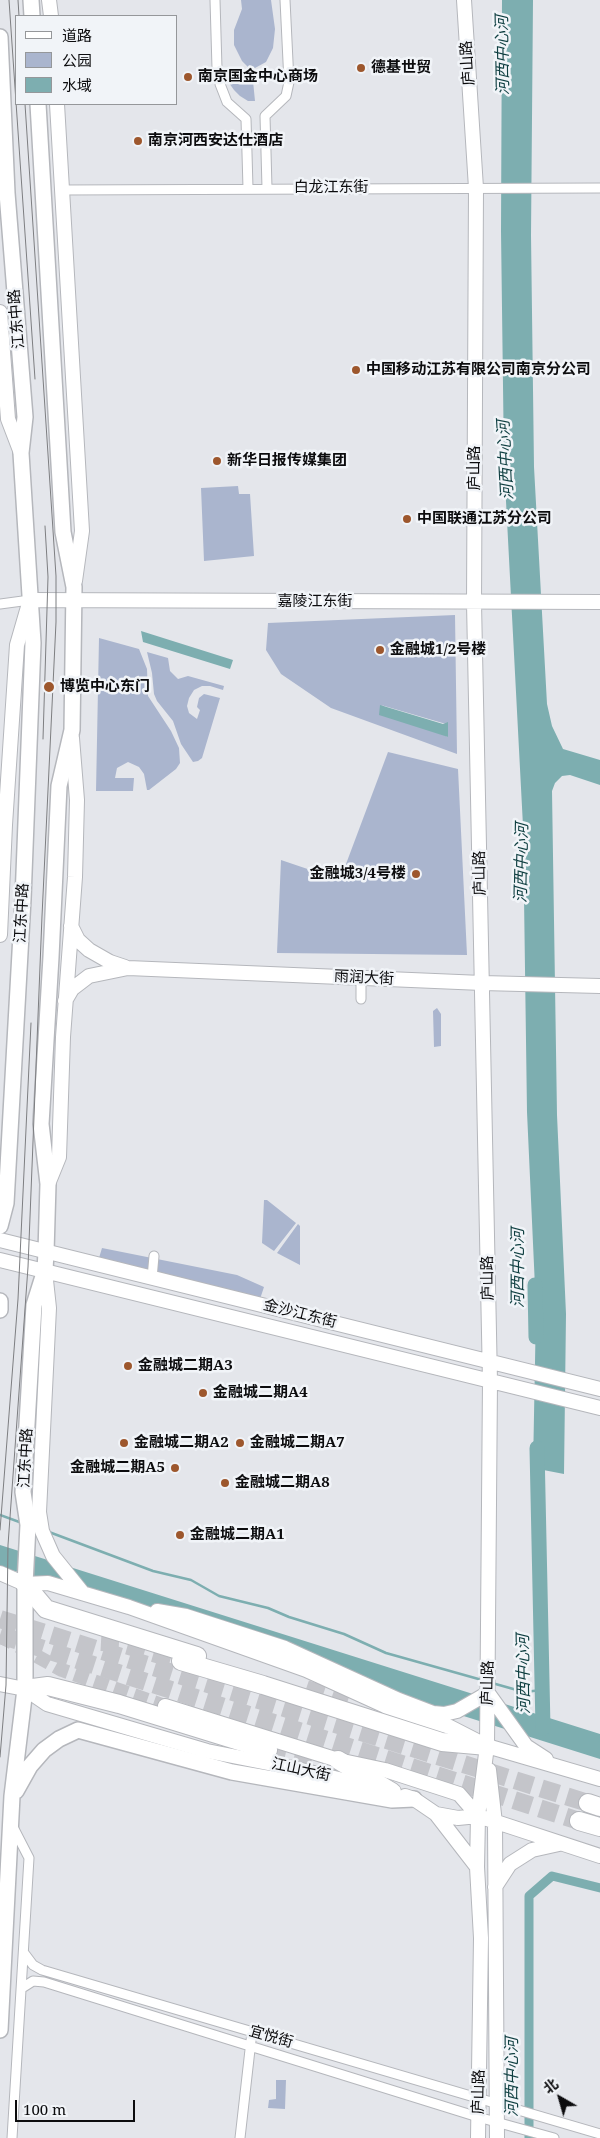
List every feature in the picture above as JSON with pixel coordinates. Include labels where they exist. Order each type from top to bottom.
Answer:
[{"type":"highway","points":[[25,1584],[46,1609],[306,1689]]},
{"type":"highway","points":[[181,1661],[442,1742],[486,1746]]},
{"type":"highway","points":[[25,1689],[48,1686],[57,1688],[119,1704],[268,1750]]},
{"type":"highway","points":[[338,1760],[392,1792]]},
{"type":"highway","points":[[579,1821],[600,1827]]},
{"type":"main road","points":[[31,0],[32,15]]},
{"type":"main road","points":[[49,0],[50,15]]},
{"type":"main road","name":"庐山路","points":[[464,0],[476,188],[474,603],[490,1381],[488,1693],[486,1746],[478,1816],[477,1867],[481,1938],[478,2138]]},
{"type":"main road","name":"江东中路","points":[[0,37],[7,193],[26,417],[21,453],[33,643],[23,899],[6,1203],[0,1226]]},
{"type":"main road","name":"江东中路","points":[[38,105],[62,532],[73,594]]},
{"type":"main road","name":"江东中路","points":[[48,1184],[59,1157],[65,1001],[75,877],[77,800],[72,730],[73,594],[82,531],[57,105]]},
{"type":"main road","points":[[0,312],[8,419],[21,453]]},
{"type":"main road","name":"嘉陵江东街","points":[[30,600],[73,594],[511,604],[600,602]]},
{"type":"main road","name":"江东中路","points":[[0,935],[17,645],[30,600]]},
{"type":"main road","name":"江东中路","points":[[0,2030],[12,1796],[25,1689],[25,1584],[28,1525],[23,1492],[34,1306],[45,1270],[46,1252],[48,1184],[41,1124],[59,786],[72,730]]},
{"type":"main road","points":[[71,926],[78,940],[89,950],[110,962],[128,968]]},
{"type":"main road","points":[[65,1001],[72,990],[89,976],[128,968]]},
{"type":"main road","name":"雨润大街","points":[[128,968],[482,984],[516,983],[600,986]]},
{"type":"main road","name":"金沙江东街","points":[[0,1240],[600,1389]]},
{"type":"main road","name":"金沙江东街","points":[[0,1260],[45,1270],[278,1334],[490,1381],[600,1408]]},
{"type":"main road","points":[[45,1270],[49,1308],[40,1512],[42,1532],[53,1556],[82,1592]]},
{"type":"main road","points":[[0,1301],[0,1310]]},
{"type":"main road","points":[[28,1525],[40,1512]]},
{"type":"main road","points":[[0,1573],[25,1584],[48,1584],[129,1606],[306,1670],[385,1706],[450,1727],[486,1746],[600,1779]]},
{"type":"main road","points":[[129,1606],[186,1616],[286,1648],[399,1700],[433,1713],[444,1714],[457,1711],[488,1693],[526,1746],[558,1766]]},
{"type":"main road","name":"江山大街","points":[[0,1684],[25,1689],[47,1704],[207,1751],[293,1768],[392,1792],[414,1799],[436,1814],[458,1818],[478,1816],[600,1856]]},
{"type":"main road","points":[[165,1706],[338,1760],[385,1770],[459,1794],[478,1816]]},
{"type":"main road","points":[[433,1713],[450,1727]]},
{"type":"main road","points":[[12,1796],[30,1766],[44,1750],[59,1739],[78,1730],[232,1772],[392,1800],[414,1799]]},
{"type":"main road","name":"庐山路","points":[[486,1746],[496,1823],[497,2138]]},
{"type":"main road","points":[[436,1814],[477,1867]]},
{"type":"main road","points":[[495,1888],[510,1864],[532,1850],[560,1843]]},
{"type":"street","points":[[216,0],[217,68],[220,84],[227,102],[246,119],[248,188]]},
{"type":"street","points":[[267,188],[265,116],[286,96],[289,82],[286,0]]},
{"type":"street","name":"白龙江东街","points":[[63,190],[600,188]]},
{"type":"street","points":[[0,604],[30,600]]},
{"type":"street","points":[[361,978],[361,999]]},
{"type":"street","points":[[152,1278],[154,1256]]},
{"type":"street","points":[[12,1825],[29,1858],[12,2138]]},
{"type":"street","name":"宜悦街","points":[[24,1953],[33,1965],[42,1970],[600,2134]]},
{"type":"street","name":"宜悦街","points":[[22,1988],[33,1981],[44,1982],[478,2117],[554,2138]]},
{"type":"street","points":[[240,2138],[252,2032]]},
{"type":"green space","points":[[241,0],[271,0],[275,29],[273,48],[266,62],[255,68],[248,67],[242,61],[234,45],[234,30],[242,9]]},
{"type":"green space","points":[[253,81],[255,101],[248,101],[240,96],[229,83]]},
{"type":"green space","points":[[238,486],[239,494],[250,494],[254,556],[204,561],[201,488]]},
{"type":"green space","points":[[455,615],[457,754],[331,708],[281,674],[266,650],[268,623]],"holes":[[[381,705],[446,724],[448,737]]]},
{"type":"green space","points":[[99,638],[139,649],[147,669],[148,696],[171,731],[179,748],[180,763],[176,769],[149,790],[147,790],[144,774],[139,767],[128,762],[117,768],[115,778],[134,778],[133,791],[96,791]]},
{"type":"green space","points":[[147,652],[168,658],[170,671],[178,679],[188,676],[224,686],[223,690],[202,686],[194,690],[189,698],[187,706],[189,713],[197,719],[200,710],[197,707],[199,698],[204,694],[220,698],[202,758],[198,761],[193,762],[181,744],[173,721],[157,701],[154,694]]},
{"type":"green space","points":[[388,752],[458,769],[467,955],[277,953],[281,860],[340,880]]},
{"type":"green space","points":[[437,1008],[441,1014],[441,1046],[434,1047],[433,1011]]},
{"type":"green space","points":[[264,1200],[267,1200],[296,1223],[274,1251],[262,1243]]},
{"type":"green space","points":[[298,1224],[300,1226],[300,1265],[277,1253]]},
{"type":"green space","points":[[102,1248],[237,1275],[264,1287],[260,1299],[99,1258]]},
{"type":"green space","points":[[276,2080],[286,2080],[285,2109],[268,2108],[269,2100],[276,2099]]},
{"type":"water","points":[[502,0],[533,0],[531,235],[534,467],[547,704],[552,726],[563,749],[600,760],[600,785],[570,775],[562,776],[555,783],[552,791],[557,1115],[566,1314],[564,1474],[533,1468],[536,1309],[527,1112],[523,826],[504,463],[501,231]]},
{"type":"water","points":[[141,631],[233,660],[230,669],[143,642]]},
{"type":"water","points":[[380,705],[443,724],[448,722],[448,737],[379,715]]},
{"type":"water","points":[[0,1545],[600,1734],[600,1759],[289,1661],[59,1583],[0,1567]]},
{"type":"waterway","name":"河西中心河","points":[[535,1285],[536,1337]]},
{"type":"waterway","name":"河西中心河","points":[[537,1448],[543,1728]]},
{"type":"waterway","points":[[0,1515],[22,1523]]},
{"type":"waterway","points":[[49,1532],[153,1571],[191,1580],[219,1596],[268,1608],[289,1617],[344,1634],[386,1653],[482,1680]]},
{"type":"waterway","points":[[492,1683],[524,1692],[542,1690]]},
{"type":"waterway","name":"河西中心河","points":[[529,2138],[529,1896],[552,1876],[600,1888]]},
{"type":"tunnel","points":[[0,1619],[588,1803]]},
{"type":"tunnel","points":[[0,1635],[579,1821]]},
{"type":"tunnel","points":[[0,1636],[62,1670],[165,1706]]},
{"type":"tunnel","points":[[101,1642],[119,1643],[181,1661]]},
{"type":"tunnel","points":[[306,1689],[347,1703]]},
{"type":"tunnel","points":[[268,1750],[335,1765],[343,1764]]},
{"type":"tram line","points":[[9,0],[15,87]]},
{"type":"tram line","points":[[18,0],[19,15]]},
{"type":"tram line","points":[[16,105],[35,379]]},
{"type":"tram line","points":[[0,1757],[6,1685],[8,1545],[28,1267],[56,622],[56,576],[25,105]]},
{"type":"tram line","points":[[43,739],[48,577],[45,526]]},
{"type":"tram line","points":[[0,1530],[18,1299],[31,1023]]},
{"type":"place","name":"德基世贸","points":[[361,68]]},
{"type":"place","name":"南京国金中心商场","points":[[188,77]]},
{"type":"place","name":"南京河西安达仕酒店","points":[[138,141]]},
{"type":"place","name":"中国移动江苏有限公司南京分公司","points":[[356,370]]},
{"type":"place","name":"新华日报传媒集团","points":[[217,461]]},
{"type":"place","name":"中国联通江苏分公司","points":[[407,519]]},
{"type":"place","name":"金融城1/2号楼","points":[[380,650]]},
{"type":"place","name":"博览中心东门","points":[[49,687]]},
{"type":"place","name":"金融城3/4号楼","points":[[416,874]]},
{"type":"place","name":"金融城二期A3","points":[[128,1366]]},
{"type":"place","name":"金融城二期A4","points":[[203,1393]]},
{"type":"place","name":"金融城二期A2","points":[[124,1443]]},
{"type":"place","name":"金融城二期A7","points":[[240,1443]]},
{"type":"place","name":"金融城二期A5","points":[[175,1468]]},
{"type":"place","name":"金融城二期A8","points":[[225,1483]]},
{"type":"place","name":"金融城二期A1","points":[[180,1535]]}]
